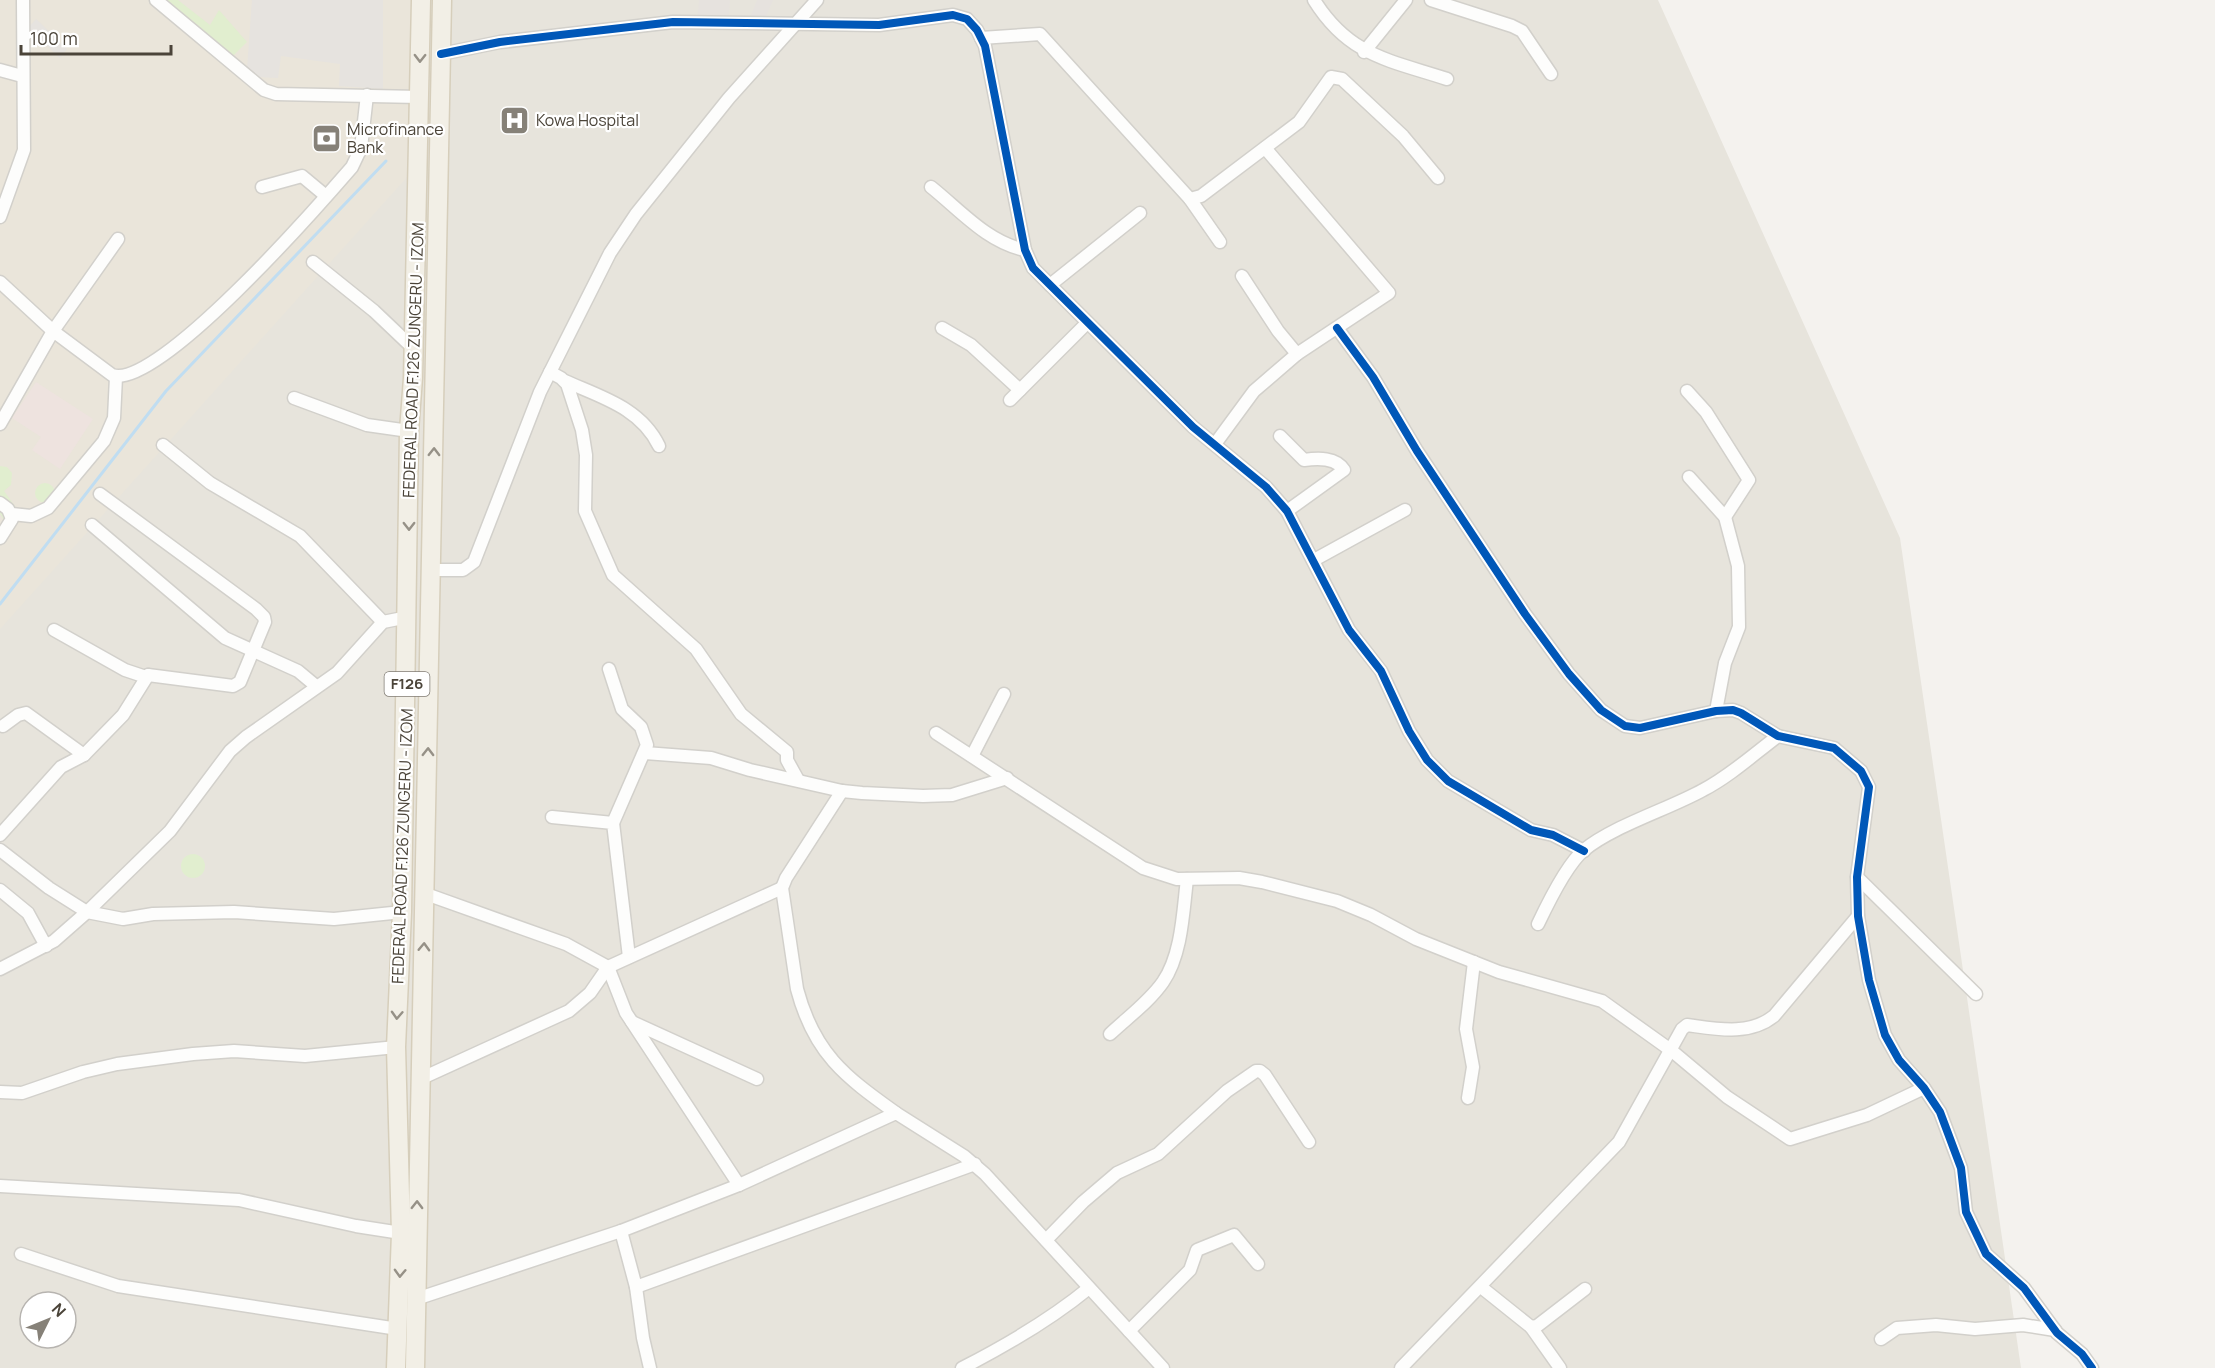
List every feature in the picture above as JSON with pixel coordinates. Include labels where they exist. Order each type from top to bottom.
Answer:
[{"type":"main road","name":"FEDERAL ROAD F.126 ZUNGERU - IZOM","points":[[396,1368],[401,1233],[396,1047],[402,912],[409,431],[414,349],[421,0]]},
{"type":"main road","name":"FEDERAL ROAD F.126 ZUNGERU - IZOM","points":[[415,1368],[442,0]]},
{"type":"main road","points":[[413,378],[436,379]]},
{"type":"street","points":[[0,217],[24,150],[23,0]]},
{"type":"street","points":[[156,0],[264,90],[276,94],[419,97]]},
{"type":"street","points":[[431,570],[463,570],[474,562],[550,372],[610,254],[636,214],[729,98],[817,0]]},
{"type":"street","points":[[1314,0],[1326,19],[1364,52],[1447,79]]},
{"type":"street","points":[[1364,52],[1406,0]]},
{"type":"street","points":[[1431,0],[1522,31],[1551,74]]},
{"type":"street","points":[[441,54],[500,42],[673,22],[794,26],[879,25],[953,15],[967,19],[985,46],[1025,250],[1033,268],[1193,426],[1266,487],[1287,511],[1349,630],[1381,671],[1427,760],[1448,780],[1532,830],[1553,836],[1584,850]]},
{"type":"street","points":[[981,38],[1040,34],[1190,199],[1220,242]]},
{"type":"street","points":[[0,70],[22,76]]},
{"type":"street","points":[[1190,199],[1201,196],[1299,122],[1331,77],[1336,76],[1403,136],[1438,178]]},
{"type":"street","points":[[116,377],[147,366],[175,348],[220,307],[326,196],[357,157],[367,95]]},
{"type":"street","points":[[1215,444],[1254,391],[1297,354],[1389,293],[1266,148]]},
{"type":"street","points":[[262,187],[303,176],[326,196]]},
{"type":"street","points":[[931,187],[987,235],[1008,247],[1025,250]]},
{"type":"street","points":[[1050,285],[1140,213]]},
{"type":"street","points":[[0,424],[53,331],[117,239]]},
{"type":"street","points":[[313,262],[374,311],[414,349]]},
{"type":"street","points":[[1242,276],[1266,314],[1297,354]]},
{"type":"street","points":[[0,282],[53,331],[116,377]]},
{"type":"street","points":[[1010,400],[1087,323]]},
{"type":"street","points":[[942,328],[971,345],[1020,390]]},
{"type":"street","points":[[1336,328],[1373,377],[1417,451],[1525,614],[1569,674],[1601,710],[1625,726],[1640,728],[1716,711],[1741,713],[1778,736],[1824,744],[1834,748],[1854,764],[1866,779],[1869,787],[1857,877],[1858,916],[1869,980],[1885,1035],[1899,1060],[1924,1088],[1950,1133],[1961,1168],[1964,1203],[1986,1254],[2024,1288],[2055,1330],[2082,1354],[2092,1368]]},
{"type":"street","points":[[550,372],[631,411],[652,433],[659,446]]},
{"type":"street","points":[[0,503],[12,514],[31,516],[48,508],[104,441],[114,418],[116,377]]},
{"type":"street","points":[[565,381],[585,444],[586,514],[613,575],[696,649],[741,714],[788,752],[787,760],[798,780]]},
{"type":"street","points":[[1687,391],[1706,412],[1749,480],[1725,517]]},
{"type":"street","points":[[294,398],[367,425],[409,431]]},
{"type":"street","points":[[1281,435],[1304,460],[1331,460],[1344,470],[1287,511]]},
{"type":"street","points":[[163,445],[217,488],[300,536],[383,622]]},
{"type":"street","points":[[1689,477],[1725,517],[1738,560],[1741,618],[1725,663],[1716,711]]},
{"type":"street","points":[[54,630],[125,670],[146,677],[148,675],[233,686],[240,682],[265,622],[260,612],[100,494]]},
{"type":"street","points":[[1314,560],[1405,510]]},
{"type":"street","points":[[0,538],[10,523],[12,514]]},
{"type":"street","points":[[92,525],[225,638],[298,671],[316,686]]},
{"type":"street","points":[[0,969],[46,946],[87,912],[170,831],[230,751],[345,664],[383,622],[408,617]]},
{"type":"street","points":[[609,669],[622,709],[641,727],[646,745],[645,753],[613,823],[629,957]]},
{"type":"street","points":[[0,835],[61,767],[84,755],[123,715],[148,675]]},
{"type":"street","points":[[972,756],[1004,694]]},
{"type":"street","points":[[3,726],[18,715],[26,713],[84,755]]},
{"type":"street","points":[[936,733],[1143,868],[1171,878],[1239,878],[1337,901],[1416,939],[1474,962],[1602,1001],[1672,1051],[1727,1098],[1790,1139],[1867,1115],[1924,1088]]},
{"type":"street","points":[[1538,924],[1548,902],[1584,850],[1631,824],[1706,789],[1778,736]]},
{"type":"street","points":[[645,753],[711,758],[842,791],[923,796],[952,795],[1007,778]]},
{"type":"street","points":[[842,791],[786,878],[782,888],[797,989],[801,1003],[826,1054],[856,1084],[975,1164],[1162,1368]]},
{"type":"street","points":[[552,817],[613,823]]},
{"type":"street","points":[[0,850],[49,888],[87,912],[123,919],[153,915],[234,912],[334,919],[402,912]]},
{"type":"street","points":[[1857,877],[1976,994]]},
{"type":"street","points":[[1110,1034],[1151,997],[1167,975],[1178,940],[1187,879]]},
{"type":"street","points":[[420,1079],[569,1011],[590,993],[608,967],[782,888]]},
{"type":"street","points":[[0,890],[28,913],[46,946]]},
{"type":"street","points":[[426,894],[566,944],[608,967],[632,1022],[739,1185]]},
{"type":"street","points":[[1401,1368],[1620,1142],[1687,1025],[1746,1029],[1766,1023],[1858,916]]},
{"type":"street","points":[[1468,1098],[1473,1067],[1466,1029],[1474,962]]},
{"type":"street","points":[[632,1022],[757,1079]]},
{"type":"street","points":[[0,1092],[22,1093],[83,1072],[117,1064],[193,1054],[234,1051],[305,1056],[396,1047]]},
{"type":"street","points":[[1046,1240],[1083,1202],[1117,1173],[1158,1154],[1227,1091],[1256,1071],[1265,1075],[1310,1142]]},
{"type":"street","points":[[416,1299],[577,1248],[621,1231],[739,1185],[896,1113]]},
{"type":"street","points":[[636,1287],[975,1164]]},
{"type":"street","points":[[0,1186],[239,1200],[356,1226],[401,1233]]},
{"type":"street","points":[[621,1231],[636,1287],[650,1368]]},
{"type":"street","points":[[1129,1331],[1190,1270],[1197,1250],[1234,1235],[1258,1263]]},
{"type":"street","points":[[21,1254],[118,1286],[398,1329]]},
{"type":"street","points":[[1481,1287],[1531,1327],[1560,1368]]},
{"type":"street","points":[[963,1368],[1012,1342],[1064,1308],[1089,1288]]},
{"type":"street","points":[[1531,1327],[1537,1326],[1585,1289]]},
{"type":"street","points":[[1881,1339],[1897,1328],[1936,1325],[1975,1329],[2023,1325],[2055,1330]]},
{"type":"shaded area","points":[[0,0],[1658,0],[1900,538],[2021,1368],[0,1368]]},
{"type":"shaded area","points":[[0,0],[415,0],[418,165],[0,629]]},
{"type":"shaded area","points":[[252,0],[383,0],[383,89],[339,86],[340,64],[281,56],[278,78],[256,77],[247,68]]},
{"type":"shaded area","points":[[699,0],[730,0],[728,28],[697,25]]},
{"type":"shaded area","points":[[757,0],[773,0],[762,26],[749,20]]},
{"type":"shaded area","points":[[36,19],[67,49],[60,58],[28,28]]},
{"type":"shaded area","points":[[36,382],[93,419],[60,469],[32,450],[41,437],[12,418]]},
{"type":"green space","points":[[160,0],[178,0],[210,25],[219,10],[247,42],[230,59]]},
{"type":"green space","points":[[0,466],[7,467],[12,473],[11,485],[4,491],[17,509],[14,521],[4,520],[0,514]]},
{"type":"green space","points":[[45,483],[52,486],[55,493],[52,500],[45,503],[38,500],[35,493],[38,486]]},
{"type":"green space","points":[[193,854],[198,855],[204,861],[204,871],[198,877],[193,878],[188,877],[182,871],[181,866],[182,861],[188,855]]},
{"type":"waterway","points":[[0,604],[166,391],[386,161]]},
{"type":"cycle path","points":[[441,54],[500,42],[673,22],[879,25],[953,15],[967,19],[977,30],[985,46],[1025,250],[1033,268],[1193,427],[1266,487],[1287,511],[1349,630],[1381,671],[1409,731],[1427,760],[1448,781],[1531,830],[1553,835],[1584,851]]},
{"type":"cycle path","points":[[1337,328],[1373,377],[1417,451],[1525,614],[1569,674],[1601,710],[1625,726],[1640,728],[1716,711],[1733,710],[1778,736],[1834,748],[1861,771],[1869,787],[1857,877],[1858,916],[1869,980],[1885,1035],[1899,1060],[1924,1088],[1940,1112],[1961,1168],[1966,1212],[1986,1254],[2024,1288],[2057,1333],[2082,1354],[2092,1368]]},
{"type":"place","name":"Kowa Hospital","points":[[515,120]]},
{"type":"place","name":"Microfinance Bank","points":[[326,138]]}]
